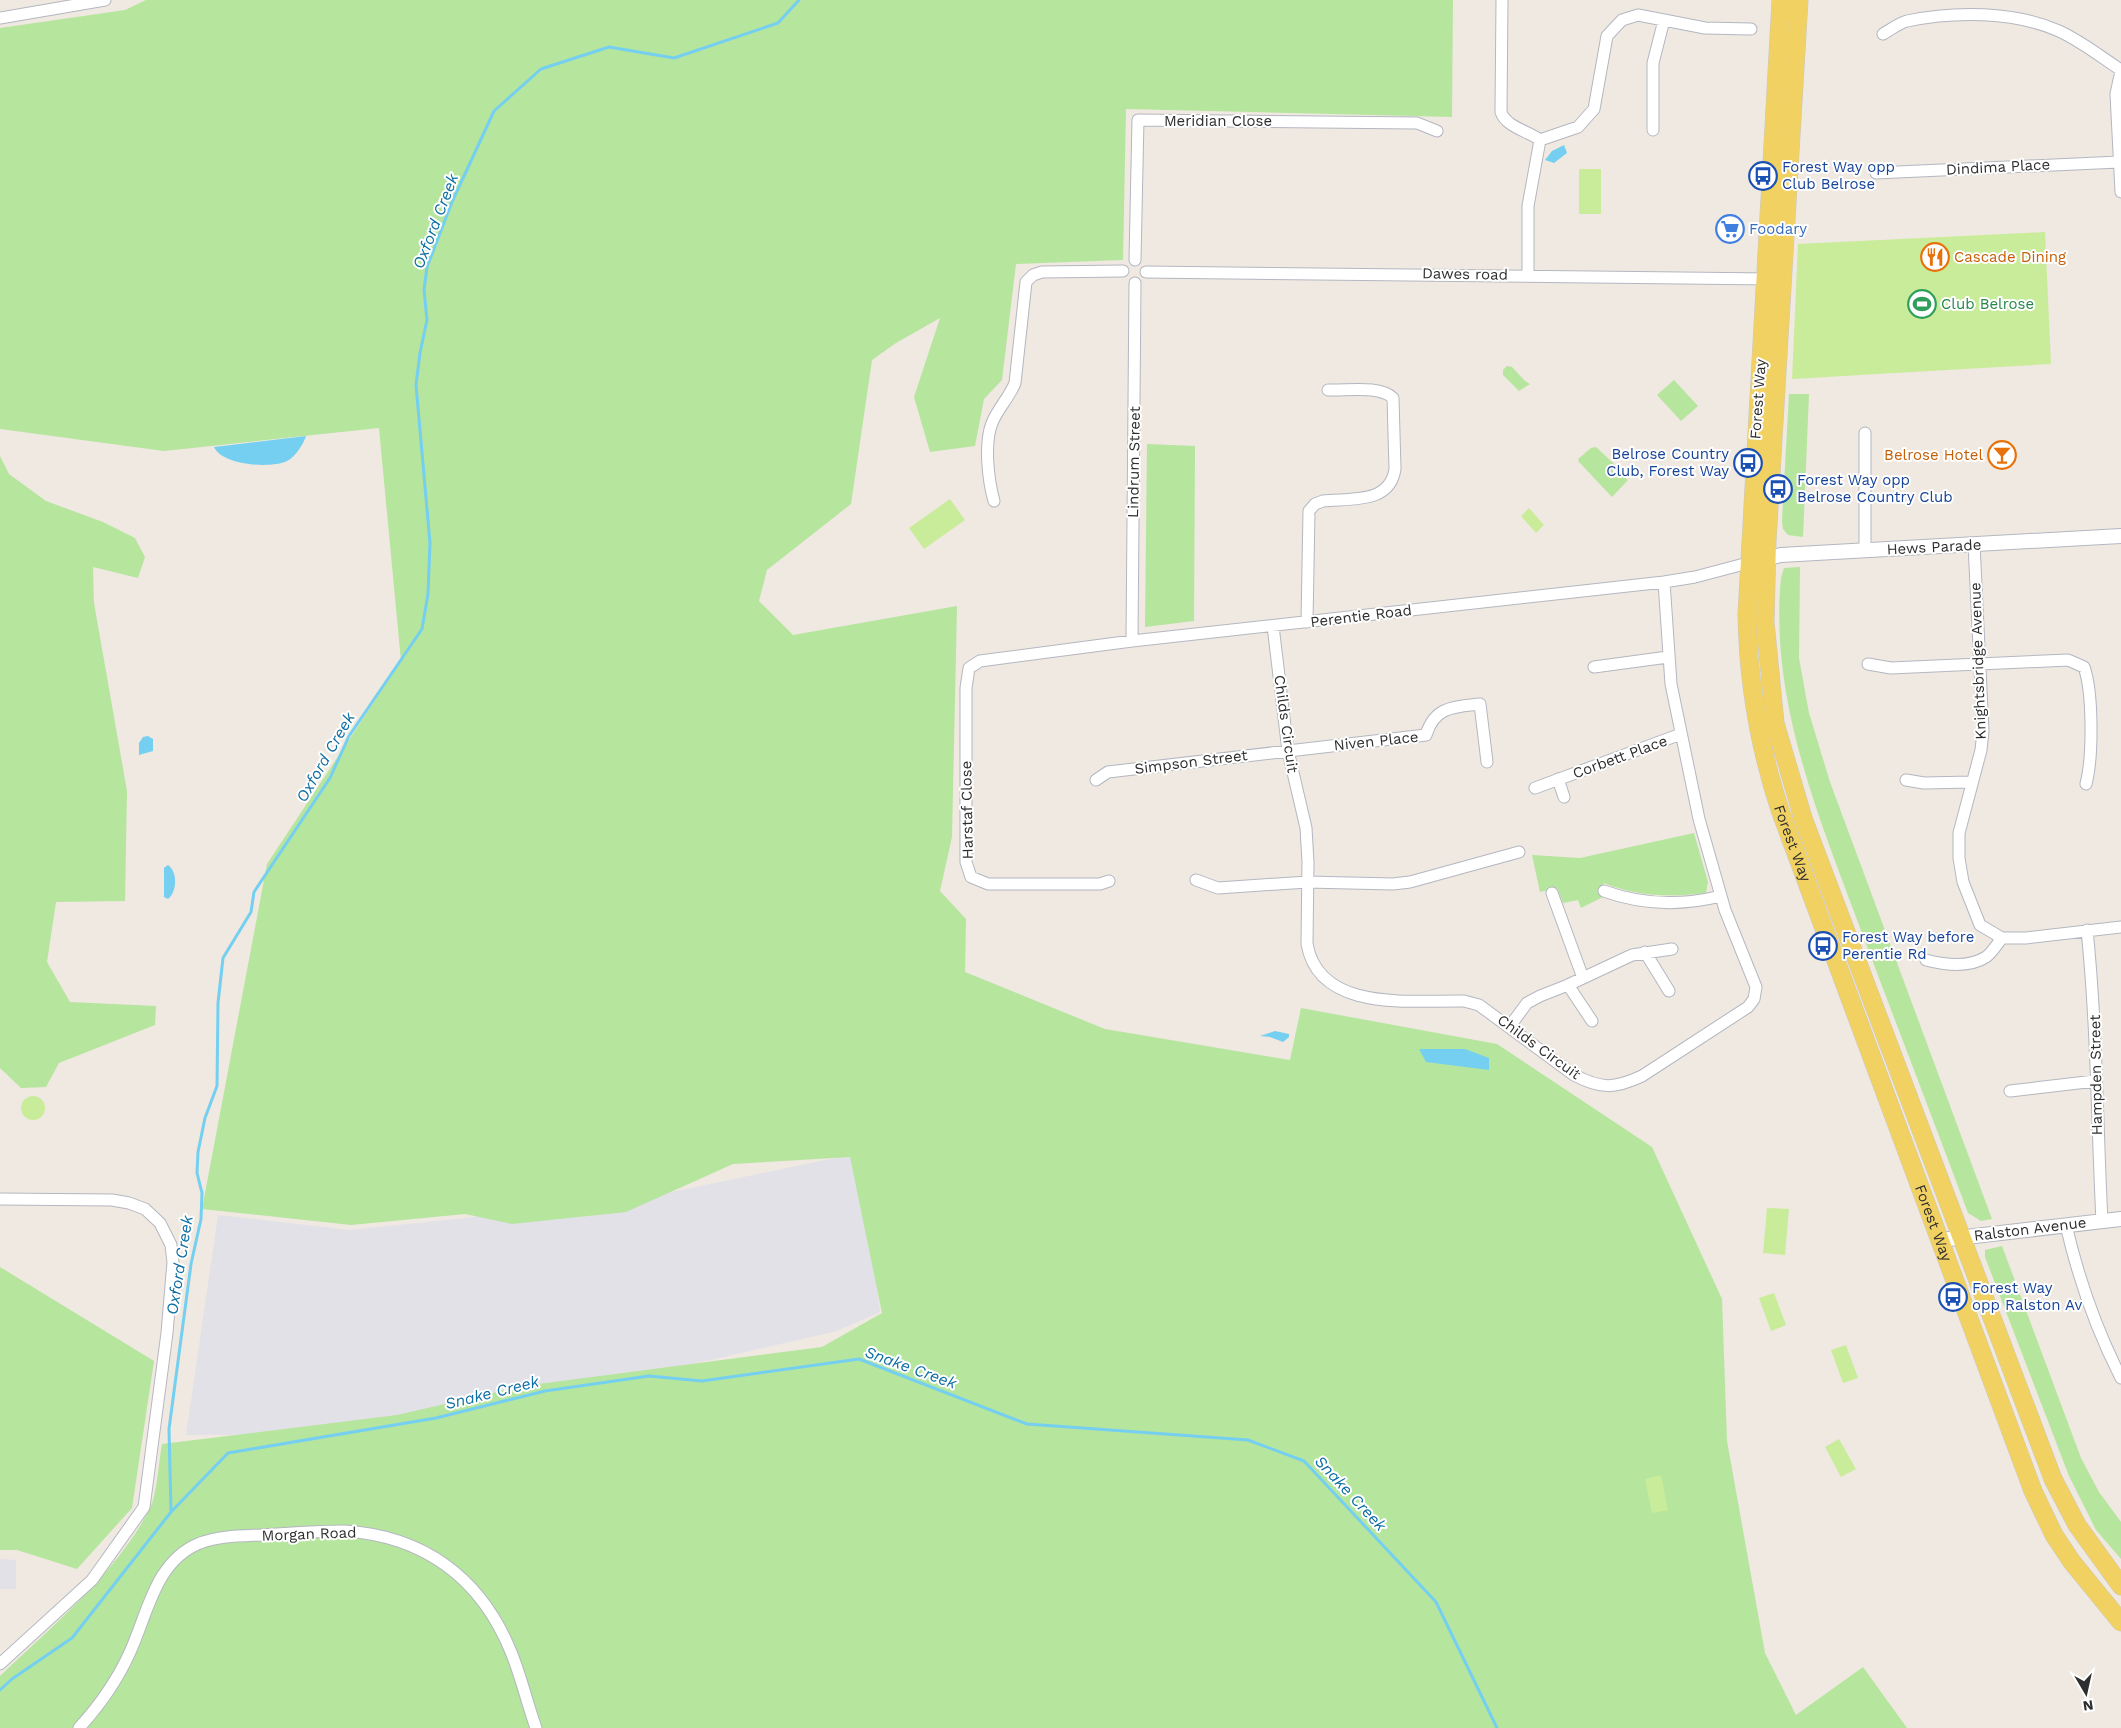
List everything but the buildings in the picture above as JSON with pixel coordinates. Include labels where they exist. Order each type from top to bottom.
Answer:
[{"type":"main road","name":"Forest Way","points":[[1781,0],[1748,563],[1748,661],[1752,696],[1769,775],[1780,810],[2033,1491],[2054,1535],[2072,1562],[2121,1622]]},
{"type":"main road","name":"Forest Way","points":[[1799,0],[1767,558],[1767,653],[1776,723],[1803,818],[2053,1479],[2077,1525],[2121,1586]]},
{"type":"street","points":[[0,18],[104,0]]},
{"type":"street","points":[[1502,0],[1501,112],[1503,118],[1509,123],[1540,140],[1578,127],[1594,109],[1607,36],[1614,26],[1630,16],[1650,16],[1705,28],[1751,29]]},
{"type":"street","points":[[1883,34],[1905,22],[1950,16],[1998,17],[2026,21],[2059,31],[2121,70],[2116,94],[2121,192]]},
{"type":"street","points":[[1653,130],[1653,63],[1664,20]]},
{"type":"street","name":"Meridian Close","points":[[1135,260],[1138,120],[1417,123],[1437,132]]},
{"type":"street","points":[[1528,275],[1528,206],[1540,140]]},
{"type":"street","name":"Dindima Place","points":[[1876,173],[2119,162]]},
{"type":"street","points":[[1135,260],[1144,265],[1146,272],[1142,280],[1135,284],[1128,280],[1123,271],[1126,264],[1135,260]]},
{"type":"street","points":[[994,500],[989,482],[989,438],[992,424],[1010,396],[1015,383],[1026,282],[1042,272],[1123,271]]},
{"type":"street","name":"Dawes road","points":[[1146,272],[1783,279]]},
{"type":"street","name":"Lindrum Street","points":[[1132,641],[1135,284]]},
{"type":"street","points":[[1307,622],[1309,511],[1315,504],[1323,501],[1378,495],[1386,490],[1393,480],[1395,469],[1393,398],[1388,393],[1378,391],[1328,390]]},
{"type":"street","points":[[1865,433],[1866,551]]},
{"type":"street","name":"Hews Parade","points":[[1748,563],[1767,558],[2121,536]]},
{"type":"street","name":"Knightsbridge Avenue","points":[[1974,544],[1983,731],[1981,750],[1958,833],[1959,858],[1963,882],[1980,925],[2002,938]]},
{"type":"street","name":"Perentie Road","points":[[973,664],[980,661],[1132,641],[1664,582],[1695,577],[1748,563]]},
{"type":"street","name":"Childs Circuit","points":[[1273,626],[1288,751],[1306,828],[1308,882],[1307,944],[1310,958],[1318,972],[1330,981],[1363,998],[1464,1001],[1479,1005],[1574,1075],[1588,1082],[1610,1087],[1625,1084],[1642,1076],[1748,1007],[1754,999],[1756,988],[1720,896],[1699,818],[1671,684],[1664,582]]},
{"type":"street","points":[[1594,667],[1668,657]]},
{"type":"street","points":[[1868,664],[1891,668],[2068,660],[2084,667],[2088,685],[2091,764],[2086,784]]},
{"type":"street","name":"Harstaf Close","points":[[973,664],[967,673],[965,712],[966,862],[971,876],[988,884],[1100,884],[1109,881]]},
{"type":"street","name":"Niven Place","points":[[1288,751],[1426,735],[1430,723],[1447,708],[1480,704],[1487,762]]},
{"type":"street","name":"Corbett Place","points":[[1536,788],[1681,734]]},
{"type":"street","name":"Simpson Street","points":[[1096,780],[1108,772],[1288,751]]},
{"type":"street","name":"Corbett Place","points":[[1558,779],[1564,797]]},
{"type":"street","points":[[1906,780],[1924,783],[1971,782]]},
{"type":"street","points":[[1196,880],[1218,888],[1308,882],[1393,884],[1410,882],[1519,852]]},
{"type":"street","points":[[1604,891],[1642,902],[1689,903],[1720,896]]},
{"type":"street","points":[[1552,894],[1584,978]]},
{"type":"street","points":[[1926,960],[1940,964],[1966,964],[1986,957],[2002,938],[2026,938],[2121,927]]},
{"type":"street","name":"Hampden Street","points":[[2087,930],[2095,1009],[2095,1081],[2102,1221]]},
{"type":"street","points":[[1510,1026],[1527,1003],[1540,996],[1632,955],[1672,948]]},
{"type":"street","points":[[1645,952],[1669,991]]},
{"type":"street","points":[[1568,985],[1592,1021]]},
{"type":"street","points":[[2010,1091],[2095,1081]]},
{"type":"street","points":[[0,1199],[112,1200],[129,1203],[145,1209],[160,1223],[168,1236],[173,1262],[167,1338],[144,1507],[92,1580],[0,1664]]},
{"type":"street","name":"Ralston Avenue","points":[[1940,1240],[2121,1219]]},
{"type":"street","points":[[2066,1225],[2072,1252],[2109,1355],[2121,1378]]},
{"type":"street","name":"Morgan Road","points":[[79,1728],[106,1694],[130,1653],[152,1595],[164,1573],[183,1553],[199,1544],[228,1537],[345,1531],[364,1532],[404,1542],[429,1554],[468,1582],[503,1632],[536,1728]]},
{"type":"shaded area","points":[[854,1154],[864,1188],[880,1312],[837,1331],[566,1393],[409,1434],[186,1435],[218,1215],[350,1230],[628,1201]]},
{"type":"shaded area","points":[[0,1559],[16,1560],[16,1589],[0,1589]]},
{"type":"green space","points":[[146,0],[1453,0],[1452,117],[1126,109],[1123,260],[1016,264],[1002,380],[984,399],[975,446],[930,452],[914,397],[940,318],[896,343],[872,360],[851,504],[767,570],[759,601],[793,635],[957,606],[952,837],[940,891],[966,919],[965,972],[1105,1029],[1290,1060],[1301,1008],[1497,1044],[1652,1147],[1722,1299],[1727,1441],[1765,1653],[1796,1715],[1863,1667],[1907,1728],[0,1728],[0,1676],[82,1598],[120,1554],[136,1532],[152,1502],[162,1444],[397,1415],[523,1386],[822,1347],[882,1313],[850,1157],[733,1164],[626,1212],[512,1224],[465,1214],[351,1225],[202,1209],[267,864],[401,661],[379,428],[164,451],[0,429],[0,28],[125,10]]},
{"type":"green space","points":[[1579,169],[1601,169],[1601,214],[1579,214]]},
{"type":"green space","name":"Club Belrose","points":[[2045,232],[2051,364],[1792,379],[1798,244]]},
{"type":"green space","points":[[1507,366],[1512,367],[1530,384],[1519,391],[1503,375],[1503,370]]},
{"type":"green space","points":[[1674,380],[1698,406],[1681,421],[1657,395]]},
{"type":"green space","points":[[1789,394],[1809,394],[1803,537],[1788,535],[1783,529],[1782,521]]},
{"type":"green space","points":[[1147,444],[1195,446],[1194,621],[1145,627]]},
{"type":"green space","points":[[1596,447],[1626,475],[1624,477],[1628,480],[1612,497],[1578,459],[1591,448]]},
{"type":"green space","points":[[0,456],[9,474],[46,501],[103,522],[135,538],[145,557],[138,578],[93,567],[94,603],[127,791],[125,901],[56,902],[47,962],[70,1002],[156,1006],[155,1025],[59,1063],[46,1087],[21,1088],[0,1068]]},
{"type":"green space","points":[[950,499],[965,520],[924,549],[909,528]]},
{"type":"green space","points":[[1529,508],[1544,525],[1536,533],[1521,516]]},
{"type":"green space","points":[[1800,567],[1799,658],[1809,713],[1830,782],[1992,1219],[1981,1221],[1968,1213],[1830,847],[1801,759],[1790,715],[1779,624],[1781,578],[1784,568]]},
{"type":"green space","points":[[1694,833],[1708,882],[1706,893],[1654,895],[1617,888],[1604,883],[1600,894],[1603,897],[1581,908],[1578,900],[1563,903],[1557,888],[1540,892],[1532,855],[1580,858]]},
{"type":"green space","points":[[33,1096],[41,1100],[45,1108],[41,1116],[33,1120],[25,1116],[21,1108],[25,1100]]},
{"type":"green space","points":[[1767,1208],[1789,1209],[1785,1255],[1763,1253]]},
{"type":"green space","points":[[2002,1246],[2081,1458],[2099,1492],[2121,1522],[2121,1559],[2096,1530],[2069,1476],[1985,1257],[1985,1250]]},
{"type":"green space","points":[[0,1267],[154,1361],[132,1508],[77,1569],[17,1550],[0,1550]]},
{"type":"green space","points":[[1774,1293],[1786,1325],[1771,1331],[1759,1298]]},
{"type":"green space","points":[[1846,1345],[1858,1378],[1843,1383],[1831,1350]]},
{"type":"green space","points":[[1839,1439],[1856,1469],[1841,1477],[1825,1447]]},
{"type":"green space","points":[[1661,1475],[1668,1510],[1652,1513],[1645,1479]]},
{"type":"water","points":[[1564,145],[1567,153],[1554,163],[1545,160],[1552,151]]},
{"type":"water","points":[[306,436],[293,457],[287,461],[270,465],[247,464],[226,458],[214,447]]},
{"type":"water","points":[[148,736],[153,739],[153,751],[139,755],[139,743],[143,737]]},
{"type":"water","points":[[168,865],[175,877],[175,887],[168,899],[164,897],[164,868]]},
{"type":"water","points":[[1275,1031],[1289,1034],[1289,1037],[1283,1042],[1270,1037],[1260,1036]]},
{"type":"water","points":[[1419,1049],[1465,1049],[1489,1058],[1489,1070],[1426,1062]]},
{"type":"waterway","name":"Oxford Creek","points":[[0,1690],[12,1679],[72,1638],[171,1512],[169,1429],[191,1264],[201,1219],[202,1193],[197,1173],[198,1152],[205,1118],[217,1086],[218,1003],[223,958],[251,912],[254,892],[330,778],[349,736],[422,629],[428,594],[430,543],[416,385],[427,320],[424,290],[427,267],[452,202],[494,111],[541,69],[609,47],[674,58],[778,23],[799,0]]},
{"type":"waterway","name":"Snake Creek","points":[[171,1512],[228,1453],[436,1418],[545,1391],[649,1376],[702,1381],[859,1359],[1027,1424],[1248,1440],[1304,1461],[1436,1602],[1497,1728]]},
{"type":"place","name":"Forest Way opp Club Belrose","points":[[1763,176]]},
{"type":"place","name":"Foodary","points":[[1730,229]]},
{"type":"place","name":"Cascade Dining","points":[[1935,257]]},
{"type":"place","name":"Club Belrose","points":[[1922,304]]},
{"type":"place","name":"Belrose Hotel","points":[[2002,455]]},
{"type":"place","name":"Belrose Country Club, Forest Way","points":[[1748,463]]},
{"type":"place","name":"Forest Way opp Belrose Country Club","points":[[1778,489]]},
{"type":"place","name":"Forest Way before Perentie Rd","points":[[1823,946]]},
{"type":"place","name":"Forest Way opp Ralston Av","points":[[1953,1297]]}]
